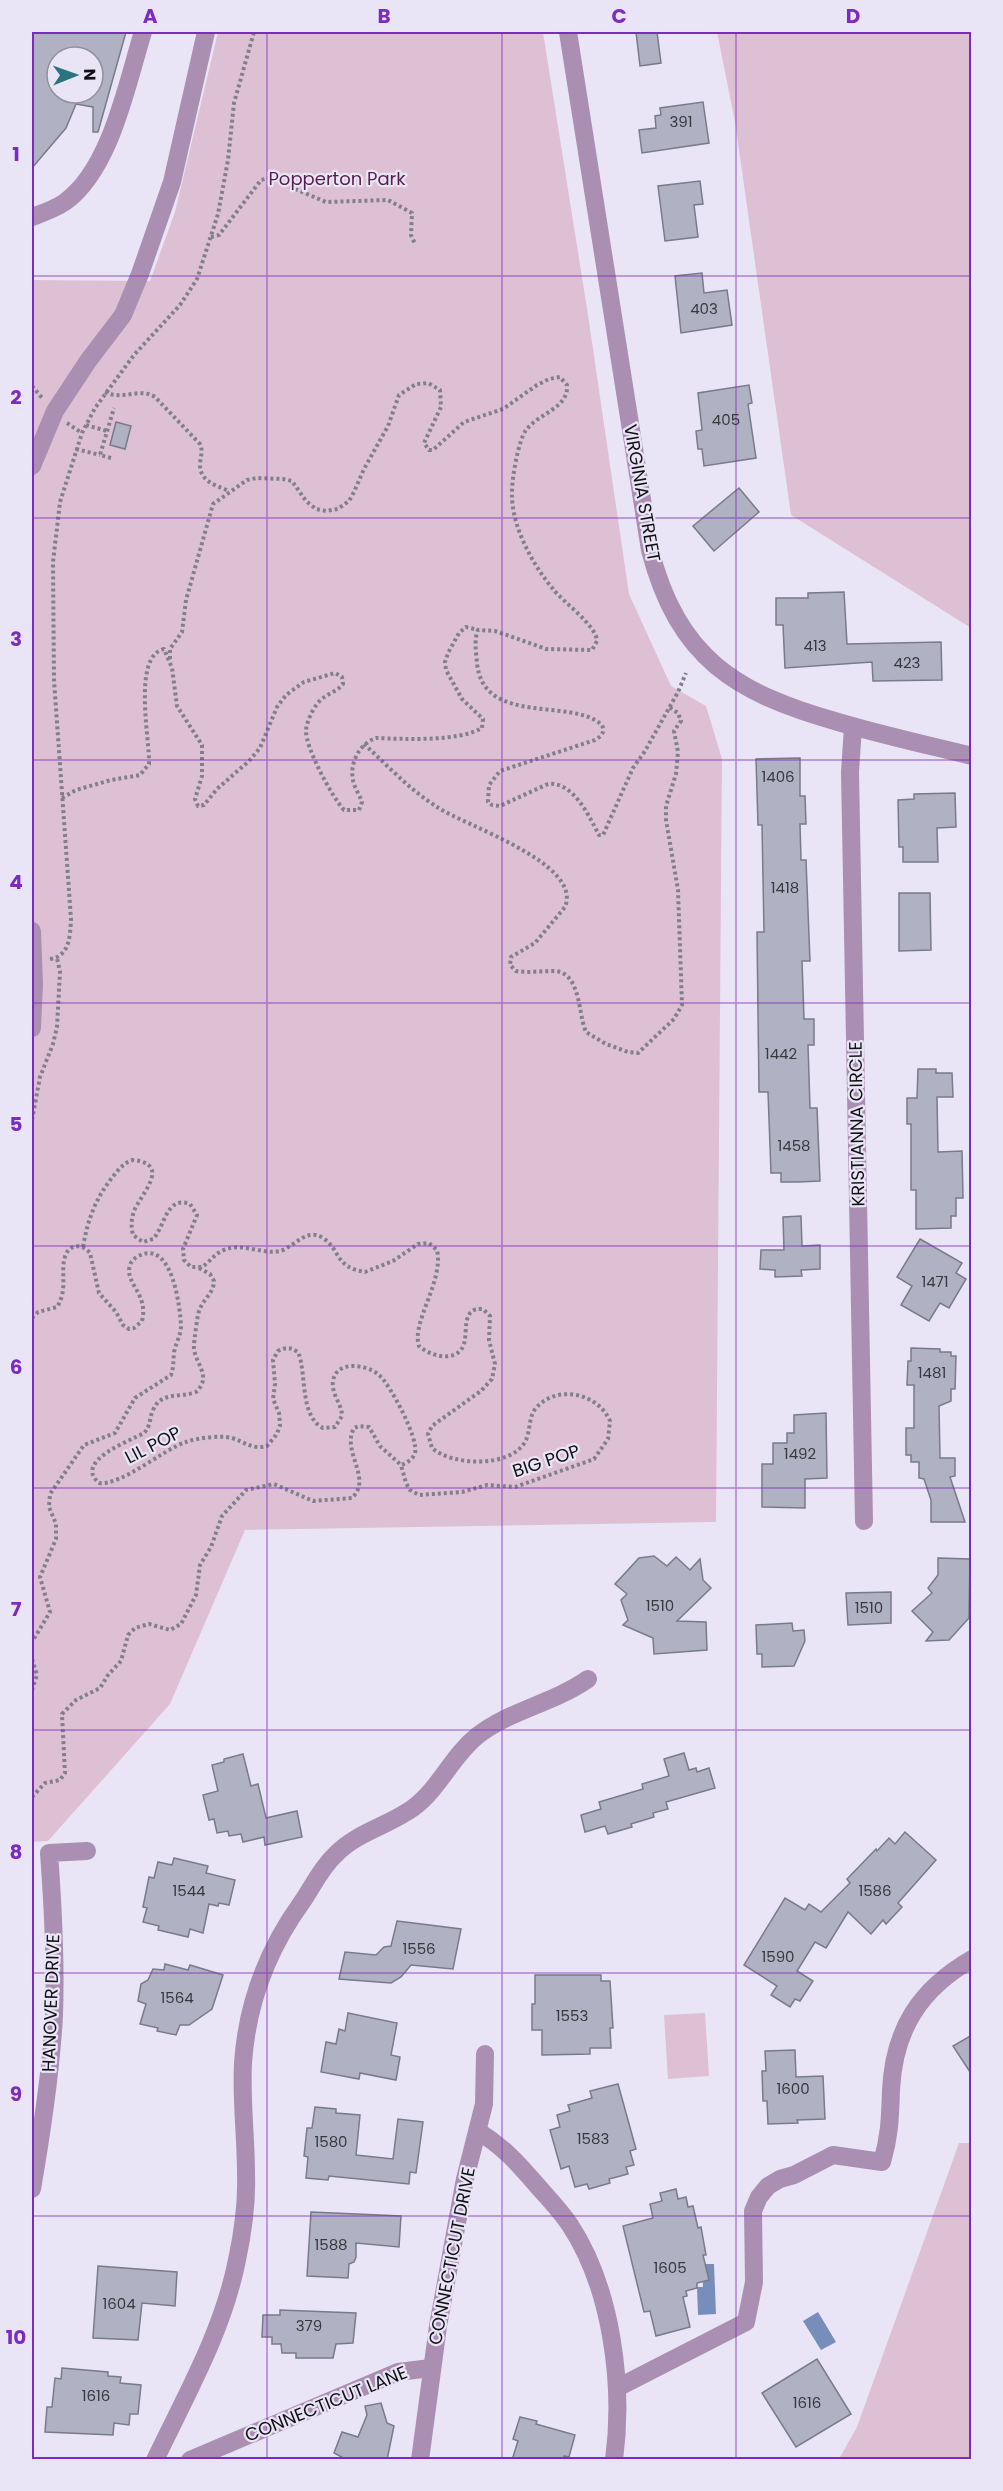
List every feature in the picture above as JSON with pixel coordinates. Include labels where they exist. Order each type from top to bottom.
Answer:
[{"type":"street","points":[[32,217],[65,202],[92,173],[118,114],[143,32]]},
{"type":"street","points":[[32,466],[55,411],[123,315],[140,274],[172,182],[206,32]]},
{"type":"street","name":"VIRGINIA STREET","points":[[568,32],[650,550],[658,582],[668,606],[684,632],[703,654],[743,687],[766,699],[793,710],[853,727],[972,756]]},
{"type":"street","name":"KRISTIANNA CIRCLE","points":[[853,727],[850,783],[864,1521]]},
{"type":"street","points":[[32,931],[34,984],[32,1028]]},
{"type":"street","points":[[155,2460],[205,2355],[224,2309],[231,2284],[242,2233],[246,2193],[243,2091],[245,2043],[256,1992],[266,1966],[290,1919],[323,1869],[336,1854],[367,1831],[415,1807],[475,1738],[505,1719],[554,1700],[588,1679]]},
{"type":"street","name":"HANOVER DRIVE","points":[[32,2189],[44,2110],[53,2017],[55,1965],[49,1853],[87,1851]]},
{"type":"street","points":[[617,2388],[746,2322],[754,2282],[753,2211],[759,2197],[768,2186],[833,2155],[882,2162],[889,2140],[894,2064],[900,2038],[912,2012],[929,1990],[950,1972],[972,1959]]},
{"type":"street","name":"CONNECTICUT DRIVE","points":[[420,2460],[431,2368],[455,2229],[484,2104],[485,2054]]},
{"type":"street","points":[[478,2131],[503,2147],[559,2210],[581,2244],[597,2283],[616,2365],[614,2460]]},
{"type":"street","name":"CONNECTICUT LANE","points":[[190,2460],[398,2372],[431,2368]]},
{"type":"path","points":[[46,959],[57,958],[64,953],[68,945],[71,919],[54,680],[53,562],[60,501],[67,468],[76,449],[80,432],[105,392],[134,355],[189,294],[197,279],[224,187],[234,104],[254,32]]},
{"type":"path","points":[[211,237],[219,236],[261,180],[269,178],[326,202],[392,201],[412,213],[411,235],[415,244]]},
{"type":"path","points":[[62,798],[76,790],[111,780],[140,776],[149,764],[144,703],[146,676],[152,656],[157,651],[172,645],[183,632],[186,600],[213,504],[229,491],[251,479],[288,479],[311,506],[326,511],[338,509],[349,501],[388,426],[399,395],[409,387],[428,383],[440,390],[441,407],[424,443],[429,450],[433,450],[464,422],[503,409],[549,379],[560,377],[567,385],[567,396],[563,402],[538,417],[522,436],[512,496],[517,523],[538,567],[553,589],[597,635],[595,647],[592,650],[546,649],[495,631],[466,627],[459,633],[448,653],[445,666],[462,699],[483,719],[482,728],[474,732],[439,737],[376,738],[364,744],[354,759],[352,770],[354,783],[363,805],[359,810],[351,812],[344,810],[339,804],[327,786],[309,745],[306,731],[316,705],[343,684],[342,677],[335,673],[304,682],[282,700],[264,742],[255,755],[217,789],[204,805],[198,806],[195,799],[202,776],[203,750],[175,700],[170,659],[172,645]]},
{"type":"path","points":[[32,386],[45,401]]},
{"type":"path","points":[[105,392],[113,396],[146,392],[155,397],[201,445],[202,475],[209,482],[229,491]]},
{"type":"path","points":[[100,455],[114,408]]},
{"type":"path","points":[[86,425],[107,431]]},
{"type":"path","points":[[76,449],[111,458]]},
{"type":"path","points":[[478,630],[476,647],[478,670],[483,684],[493,694],[531,708],[591,717],[603,728],[603,734],[595,740],[500,771],[489,785],[487,798],[492,806],[501,806],[548,784],[556,783],[570,791],[586,812],[599,835],[603,835],[633,768],[686,673]]},
{"type":"path","points":[[164,649],[170,659]]},
{"type":"path","points":[[364,744],[434,806],[459,821],[536,858],[556,874],[566,891],[568,900],[565,907],[535,944],[511,957],[510,965],[516,971],[555,971],[565,975],[573,984],[586,1032],[606,1044],[634,1053],[641,1051],[674,1019],[682,1005],[678,890],[666,820],[666,806],[676,774],[678,752],[674,731],[681,721],[678,713],[669,707]]},
{"type":"path","points":[[32,1120],[40,1077],[57,1027],[60,972],[57,958]]},
{"type":"path","points":[[83,1247],[91,1211],[103,1188],[124,1164],[139,1160],[148,1165],[152,1174],[149,1187],[138,1203],[132,1218],[133,1235],[143,1242],[153,1239],[171,1206],[182,1202],[190,1204],[197,1215],[183,1249],[183,1256],[186,1264],[199,1268]]},
{"type":"path","name":"BIG POP","points":[[199,1268],[209,1263],[219,1252],[229,1248],[279,1251],[304,1237],[313,1235],[326,1240],[343,1263],[365,1272],[393,1261],[418,1244],[429,1243],[437,1250],[438,1263],[428,1305],[417,1332],[419,1346],[441,1356],[457,1353],[463,1346],[469,1312],[475,1308],[483,1309],[490,1316],[489,1340],[495,1364],[492,1379],[481,1391],[432,1426],[428,1434],[432,1448],[450,1457],[477,1461],[493,1461],[508,1455],[525,1442],[535,1409],[548,1400],[565,1394],[591,1400],[610,1420],[608,1439],[594,1459],[515,1487],[487,1485],[462,1492],[419,1495],[410,1490],[401,1465]]},
{"type":"path","points":[[32,1318],[38,1312],[57,1307],[64,1287],[66,1254],[72,1248],[83,1247],[87,1249],[92,1258],[99,1293],[116,1312],[123,1325],[129,1329],[134,1328],[142,1321],[144,1306],[129,1273],[130,1265],[134,1258],[141,1254],[152,1253],[164,1261],[174,1280],[180,1332],[171,1375],[135,1398],[115,1433],[84,1446],[50,1494],[49,1507],[56,1524],[56,1539],[40,1577],[50,1612],[32,1642]]},
{"type":"path","name":"LIL POP","points":[[199,1268],[213,1277],[214,1285],[199,1312],[194,1344],[196,1357],[204,1371],[202,1385],[196,1392],[174,1395],[158,1402],[152,1413],[149,1429],[97,1459],[93,1468],[95,1480],[99,1483],[110,1483],[192,1440],[227,1437],[252,1447],[267,1446],[277,1434],[280,1425],[279,1413],[273,1399],[275,1384],[273,1360],[278,1350],[284,1348],[291,1348],[298,1352],[309,1407],[314,1421],[323,1428],[335,1426],[342,1416],[333,1388],[333,1380],[340,1370],[358,1366],[381,1376],[414,1439],[415,1454],[401,1465]]},
{"type":"path","points":[[32,1797],[45,1783],[60,1780],[65,1773],[62,1717],[65,1709],[76,1700],[100,1688],[123,1656],[127,1640],[132,1632],[144,1625],[170,1630],[181,1624],[196,1595],[200,1565],[211,1547],[222,1516],[237,1497],[255,1486],[274,1484],[313,1501],[352,1498],[360,1488],[361,1482],[350,1437],[354,1428],[359,1426],[369,1427],[380,1446],[401,1465]]},
{"type":"path","points":[[32,1659],[37,1675],[32,1690]]},
{"type":"green space","name":"Popperton Park","points":[[218,32],[543,32],[629,594],[671,686],[706,706],[722,759],[716,1522],[245,1530],[170,1704],[48,1841],[32,1842],[32,280],[150,281],[175,212]]},
{"type":"green space","points":[[717,32],[971,32],[971,628],[791,515],[735,122]]},
{"type":"green space","points":[[705,2013],[709,2076],[668,2079],[664,2015]]},
{"type":"green space","points":[[959,2143],[972,2143],[971,2459],[839,2459],[857,2427]]},
{"type":"water","points":[[702,2264],[714,2264],[716,2314],[698,2315],[697,2287],[703,2287]]},
{"type":"water","points":[[818,2312],[836,2342],[821,2350],[803,2321]]},
{"type":"building","points":[[32,32],[126,32],[98,132],[93,132],[93,107],[82,105],[105,105],[105,45],[45,45],[45,105],[76,105],[66,128],[32,168]]},
{"type":"building","points":[[636,32],[657,32],[661,63],[640,66]]},
{"type":"building","points":[[703,102],[709,143],[642,153],[639,130],[656,128],[655,116],[661,115],[660,108]]},
{"type":"building","points":[[700,181],[703,204],[694,205],[698,237],[665,241],[658,186]]},
{"type":"building","points":[[702,273],[704,293],[727,290],[732,325],[681,333],[675,276]]},
{"type":"building","points":[[749,385],[752,403],[748,404],[756,458],[704,466],[702,449],[698,449],[696,431],[702,430],[698,393]]},
{"type":"building","points":[[116,422],[131,426],[125,449],[110,445]]},
{"type":"building","points":[[739,488],[759,512],[714,551],[693,526]]},
{"type":"building","points":[[844,592],[847,644],[941,642],[942,680],[873,681],[872,662],[785,668],[783,625],[776,625],[776,598],[808,598],[808,593]]},
{"type":"building","points":[[800,758],[800,796],[805,796],[806,824],[800,824],[801,860],[806,860],[810,961],[802,961],[804,1019],[814,1019],[814,1045],[808,1045],[810,1108],[817,1108],[820,1181],[781,1182],[781,1173],[771,1173],[768,1092],[759,1092],[757,932],[764,932],[762,825],[758,825],[756,759]]},
{"type":"building","points":[[955,793],[956,827],[937,828],[938,862],[903,862],[903,847],[899,847],[898,800],[914,799],[914,794]]},
{"type":"building","points":[[899,893],[930,893],[931,950],[899,951]]},
{"type":"building","points":[[918,1069],[936,1069],[936,1073],[952,1073],[953,1097],[937,1097],[938,1152],[962,1151],[963,1198],[956,1198],[956,1216],[951,1216],[951,1228],[916,1229],[916,1190],[911,1190],[911,1124],[907,1124],[907,1098],[917,1098]]},
{"type":"building","points":[[801,1216],[802,1246],[820,1245],[820,1269],[801,1270],[802,1276],[775,1277],[775,1270],[760,1269],[761,1250],[784,1250],[783,1217]]},
{"type":"building","points":[[920,1239],[962,1263],[956,1273],[966,1279],[949,1308],[940,1303],[929,1321],[901,1305],[912,1286],[897,1277]]},
{"type":"building","points":[[911,1348],[940,1349],[940,1352],[951,1352],[951,1356],[956,1356],[955,1389],[951,1389],[951,1401],[939,1406],[940,1458],[955,1458],[955,1476],[950,1477],[965,1522],[931,1522],[931,1500],[924,1479],[919,1478],[919,1462],[911,1462],[911,1455],[906,1455],[906,1428],[914,1428],[914,1385],[907,1385]]},
{"type":"building","points":[[826,1413],[827,1478],[805,1479],[805,1508],[762,1507],[762,1464],[773,1464],[773,1443],[787,1443],[787,1433],[794,1433],[794,1415]]},
{"type":"building","points":[[654,1556],[667,1566],[676,1557],[690,1570],[700,1559],[703,1580],[711,1588],[677,1621],[706,1622],[707,1650],[654,1654],[653,1638],[623,1625],[628,1620],[621,1600],[627,1594],[615,1584],[639,1558]]},
{"type":"building","points":[[938,1558],[970,1559],[969,1618],[949,1640],[926,1641],[933,1632],[912,1611],[932,1593],[928,1588],[938,1575]]},
{"type":"building","points":[[891,1592],[891,1623],[848,1625],[846,1593]]},
{"type":"building","points":[[792,1623],[793,1631],[804,1630],[805,1641],[794,1666],[762,1667],[762,1654],[757,1654],[756,1625]]},
{"type":"building","points":[[684,1753],[689,1770],[696,1768],[697,1772],[709,1768],[715,1788],[666,1802],[668,1809],[653,1813],[654,1817],[631,1824],[632,1827],[608,1834],[605,1826],[585,1832],[581,1815],[601,1809],[599,1802],[643,1789],[642,1784],[669,1776],[664,1759]]},
{"type":"building","points":[[243,1754],[251,1786],[258,1784],[266,1818],[297,1811],[302,1837],[265,1845],[264,1837],[243,1842],[241,1834],[229,1836],[228,1831],[217,1833],[214,1819],[209,1820],[203,1795],[218,1791],[212,1765]]},
{"type":"building","points":[[905,1832],[936,1860],[898,1903],[902,1907],[886,1924],[883,1920],[871,1934],[848,1912],[826,1948],[815,1942],[797,1971],[813,1981],[800,2001],[795,1999],[790,2007],[771,1995],[777,1986],[744,1965],[785,1898],[805,1910],[809,1904],[821,1912],[850,1883],[847,1879],[876,1849],[877,1851],[889,1838],[895,1844]]},
{"type":"building","points":[[174,1858],[208,1866],[206,1873],[235,1880],[229,1905],[209,1904],[203,1933],[190,1929],[188,1937],[158,1930],[159,1926],[143,1922],[147,1908],[143,1907],[149,1877],[154,1878],[158,1862],[172,1865]]},
{"type":"building","points":[[397,1921],[461,1929],[453,1969],[411,1965],[401,1977],[391,1983],[339,1979],[345,1952],[376,1955],[384,1947],[391,1946]]},
{"type":"building","points":[[165,1964],[188,1970],[190,1965],[223,1975],[212,2009],[189,2025],[180,2025],[176,2035],[140,2024],[146,2004],[138,2001],[141,1984],[148,1980],[153,1969],[164,1970]]},
{"type":"building","points":[[535,1975],[601,1975],[601,1981],[610,1981],[613,2028],[610,2028],[611,2048],[590,2048],[590,2054],[542,2055],[542,2030],[532,2030]]},
{"type":"building","points":[[348,2013],[397,2023],[391,2055],[400,2057],[396,2080],[360,2073],[359,2079],[321,2072],[326,2042],[336,2044],[339,2029],[345,2031]]},
{"type":"building","points":[[972,2035],[972,2075],[953,2046]]},
{"type":"building","points":[[795,2050],[796,2077],[823,2076],[825,2119],[768,2124],[767,2101],[763,2101],[762,2071],[766,2071],[765,2051]]},
{"type":"building","points":[[618,2084],[636,2149],[630,2151],[634,2165],[626,2167],[628,2174],[609,2179],[610,2183],[589,2189],[587,2184],[575,2187],[569,2166],[561,2169],[550,2130],[560,2127],[557,2115],[570,2111],[568,2105],[592,2098],[590,2091]]},
{"type":"building","points":[[315,2107],[336,2109],[336,2113],[360,2115],[356,2155],[393,2159],[398,2119],[423,2122],[416,2173],[410,2172],[409,2184],[329,2176],[328,2180],[306,2178],[308,2157],[304,2156],[307,2128],[312,2128]]},
{"type":"building","points":[[676,2189],[678,2199],[686,2197],[688,2207],[693,2206],[698,2228],[701,2227],[706,2255],[703,2255],[709,2280],[697,2283],[697,2288],[686,2291],[687,2296],[683,2297],[690,2327],[656,2336],[650,2311],[644,2312],[623,2226],[653,2218],[650,2204],[662,2201],[660,2193]]},
{"type":"building","points":[[311,2212],[401,2216],[399,2247],[356,2243],[356,2257],[354,2262],[349,2264],[348,2278],[307,2276]]},
{"type":"building","points":[[98,2266],[177,2272],[175,2306],[142,2303],[138,2340],[93,2338]]},
{"type":"building","points":[[280,2310],[356,2313],[353,2343],[336,2344],[333,2358],[296,2358],[296,2353],[282,2353],[281,2344],[272,2344],[272,2337],[262,2337],[263,2315],[280,2315]]},
{"type":"building","points":[[817,2359],[851,2414],[796,2447],[762,2393]]},
{"type":"building","points":[[62,2368],[108,2372],[108,2376],[121,2377],[120,2383],[141,2385],[138,2414],[130,2414],[129,2425],[114,2423],[113,2435],[45,2432],[47,2407],[52,2407],[55,2378],[61,2379]]},
{"type":"building","points":[[381,2403],[387,2423],[394,2426],[387,2460],[347,2460],[334,2453],[342,2432],[358,2437],[367,2415],[365,2406]]},
{"type":"building","points":[[520,2417],[575,2435],[569,2457],[564,2456],[563,2460],[512,2460],[518,2441],[513,2439]]}]
